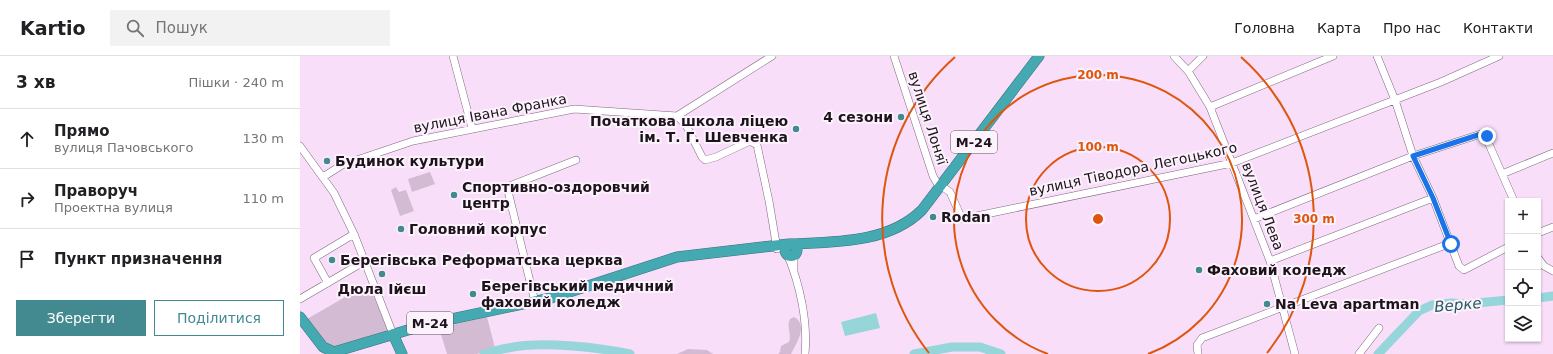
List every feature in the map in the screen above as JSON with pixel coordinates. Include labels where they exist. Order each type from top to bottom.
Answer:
[{"type":"highway","name":"М-24","points":[[300,317],[324,347],[334,352],[392,332],[535,302],[605,282],[678,257],[785,249],[806,244],[870,237],[896,228],[915,217],[941,186],[1039,56]]},
{"type":"highway","points":[[392,332],[402,354]]},
{"type":"street","points":[[453,56],[472,128]]},
{"type":"street","points":[[772,56],[678,116],[686,125],[702,157],[705,160],[716,157],[748,142],[752,142],[757,145],[785,249],[794,272],[803,314],[805,354]]},
{"type":"street","name":"вулиця Лоняї","points":[[894,56],[933,176],[941,186]]},
{"type":"street","name":"вулиця Лева","points":[[1174,56],[1188,71],[1210,107],[1270,261],[1284,306],[1295,354]]},
{"type":"street","points":[[1188,71],[1203,56]]},
{"type":"street","points":[[1210,107],[1333,56]]},
{"type":"street","points":[[1377,56],[1395,100],[1413,156],[1433,198],[1461,270],[1464,270],[1505,249]]},
{"type":"street","name":"вулиця Тіводора Легоцького","points":[[941,186],[950,192],[962,219],[1232,163],[1441,82],[1499,56]]},
{"type":"street","name":"вулиця Івана Франка","points":[[323,177],[349,163],[413,141],[472,128],[574,109],[678,116]]},
{"type":"street","points":[[1254,219],[1413,156],[1484,133],[1513,198]]},
{"type":"street","points":[[300,146],[334,193],[354,234],[392,332]]},
{"type":"street","points":[[1502,174],[1553,153]]},
{"type":"street","points":[[535,302],[506,187],[576,160]]},
{"type":"street","points":[[1270,261],[1433,198]]},
{"type":"street","points":[[1541,232],[1553,227]]},
{"type":"street","points":[[328,283],[314,258],[354,234]]},
{"type":"street","points":[[1198,354],[1197,345],[1202,338],[1451,244]]},
{"type":"street","points":[[300,298],[365,262]]},
{"type":"street","points":[[1541,262],[1544,266],[1553,271]]},
{"type":"street","points":[[1359,354],[1379,328]]},
{"type":"shaded area","points":[[430,172],[435,184],[412,192],[408,179]]},
{"type":"shaded area","points":[[396,187],[399,192],[406,190],[414,211],[400,216],[391,190]]},
{"type":"shaded area","points":[[366,285],[369,285],[388,330],[332,348],[307,319]]},
{"type":"shaded area","points":[[876,313],[880,328],[845,336],[841,322]]},
{"type":"shaded area","points":[[487,317],[495,348],[477,354],[447,354],[439,328]]},
{"type":"shaded area","points":[[794,317],[801,325],[798,340],[791,354],[778,354],[781,346],[789,342],[789,322],[790,319]]},
{"type":"shaded area","points":[[688,349],[707,350],[713,354],[677,354]]},
{"type":"waterway","name":"Верке","points":[[1541,298],[1553,296]]},
{"type":"waterway","name":"Верке","points":[[1378,354],[1419,311],[1432,305],[1452,303],[1467,304],[1505,300]]},
{"type":"waterway","name":"Верке","points":[[484,354],[502,349],[536,345],[586,347],[630,354]]},
{"type":"waterway","name":"Верке","points":[[914,354],[952,347],[980,347],[1001,354]]},
{"type":"place","name":"4 сезони","points":[[901,117]]},
{"type":"place","name":"Початкова школа ліцею ім. Т. Г. Шевченка","points":[[796,129]]},
{"type":"place","name":"Будинок культури","points":[[327,161]]},
{"type":"place","name":"Спортивно-оздоровчий центр","points":[[454,195]]},
{"type":"place","name":"Rodan","points":[[933,217]]},
{"type":"place","name":"Головний корпус","points":[[401,229]]},
{"type":"place","name":"Берегівська Реформатська церква","points":[[332,260]]},
{"type":"place","name":"Фаховий коледж","points":[[1199,270]]},
{"type":"place","name":"Дюла Ійєш","points":[[382,274]]},
{"type":"place","name":"Берегівський медичний фаховий коледж","points":[[473,294]]},
{"type":"place","name":"Na Leva apartman","points":[[1267,304]]},
{"type":"route","points":[[1451,244],[1433,198],[1413,156],[1484,133],[1487,136]]}]
